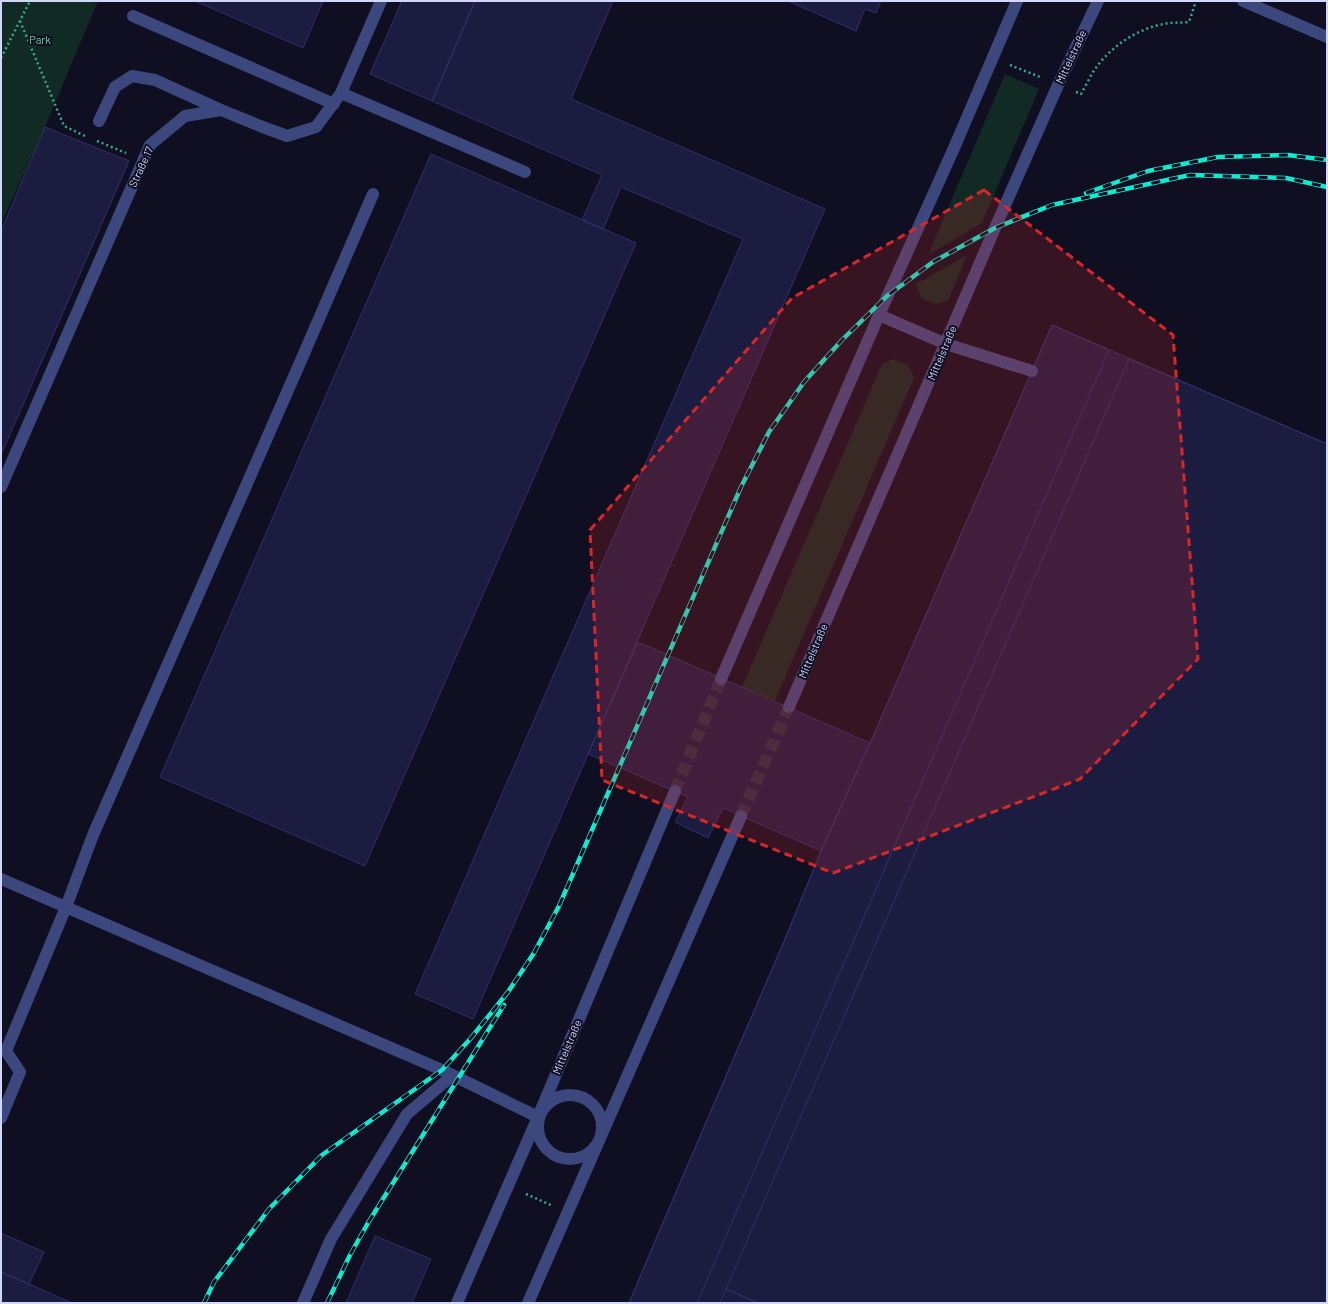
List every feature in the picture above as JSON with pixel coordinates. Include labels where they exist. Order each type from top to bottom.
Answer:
[{"type":"street","points":[[99,121],[115,87],[132,76],[155,80],[221,110],[287,136],[316,127],[334,104],[341,92],[381,1]]},
{"type":"street","points":[[721,679],[1017,1]]},
{"type":"street","name":"Mittelstraße","points":[[788,707],[1058,84],[1098,1]]},
{"type":"street","points":[[1243,1],[1327,37]]},
{"type":"street","points":[[133,16],[334,104]]},
{"type":"street","points":[[341,92],[525,172]]},
{"type":"street","name":"Straße 17","points":[[1,487],[150,145],[184,116],[221,110]]},
{"type":"street","points":[[1,1118],[20,1072],[4,1051],[66,907],[93,836],[299,365],[372,194]]},
{"type":"street","points":[[879,315],[946,344],[1032,371]]},
{"type":"street","name":"Mittelstraße","points":[[457,1303],[538,1117],[675,791]]},
{"type":"street","points":[[528,1303],[741,816]]},
{"type":"street","points":[[1,880],[453,1075],[538,1117]]},
{"type":"street","points":[[303,1303],[331,1239],[407,1114],[453,1075]]},
{"type":"street","points":[[574,1094],[584,1097],[592,1103],[600,1115],[602,1125],[600,1137],[594,1148],[583,1156],[571,1159],[558,1157],[543,1146],[539,1138],[537,1132],[538,1117],[548,1102],[558,1096],[574,1094]]},
{"type":"path","points":[[1,58],[30,1]]},
{"type":"path","points":[[992,58],[1081,94],[1094,71],[1113,49],[1146,29],[1164,24],[1188,22],[1196,1]]},
{"type":"path","points":[[20,21],[64,126],[85,136]]},
{"type":"path","points":[[92,139],[143,161]]},
{"type":"path","points":[[508,1186],[568,1212]]},
{"type":"highlighted area","points":[[984,190],[1173,335],[1198,659],[1080,779],[833,873],[602,780],[590,530],[792,298]]},
{"type":"green space","name":"Park","points":[[1,1],[98,1],[45,127],[1,224]]},
{"type":"green space","points":[[1005,74],[1039,89],[982,223],[928,255]]},
{"type":"green space","points":[[967,255],[948,301],[935,304],[921,298],[916,284]]},
{"type":"green space","points":[[893,359],[908,365],[914,378],[775,701],[742,687],[882,364]]},
{"type":"building","points":[[195,1],[323,1],[303,48]]},
{"type":"building","points":[[402,1],[475,1],[432,101],[370,74]]},
{"type":"building","points":[[475,1],[613,1],[571,99],[825,209],[473,1019],[415,994],[743,239],[621,187],[603,229],[582,220],[602,175],[432,101]]},
{"type":"building","points":[[788,1],[881,1],[876,13],[865,9],[856,31]]},
{"type":"building","points":[[45,127],[129,161],[1,455],[1,231]]},
{"type":"building","points":[[431,154],[636,243],[365,866],[160,777]]},
{"type":"building","points":[[1052,325],[1327,444],[1327,1303],[629,1303],[785,939],[821,851],[875,732]]},
{"type":"building","points":[[1052,325],[1109,350],[697,1303],[629,1303],[785,939],[821,851],[875,732]]},
{"type":"building","points":[[1129,359],[1327,444],[1327,1303],[758,1303],[726,1289]]},
{"type":"building","points":[[638,642],[870,743],[821,851],[723,808],[708,838],[675,822],[688,797],[588,754]]},
{"type":"building","points":[[1,1233],[44,1252],[29,1284],[1,1272]]},
{"type":"building","points":[[375,1236],[431,1259],[412,1303],[346,1303]]},
{"type":"building","points":[[1,1272],[29,1284],[72,1303],[1,1303]]},
{"type":"building","points":[[726,1289],[758,1303],[720,1303]]},
{"type":"tunnel","points":[[675,791],[721,679]]},
{"type":"tunnel","points":[[741,816],[789,707]]},
{"type":"railway","points":[[1086,193],[1148,171],[1218,157],[1288,155],[1327,160]]},
{"type":"railway","points":[[204,1303],[214,1282],[269,1209],[322,1155],[442,1070],[471,1038],[508,992],[534,953],[559,906],[741,487],[769,432],[804,382],[842,340],[887,296],[933,262],[995,228],[1052,205],[1190,175],[1286,178],[1327,187]]},
{"type":"railway","points":[[327,1303],[350,1255],[368,1223],[504,1005]]}]
